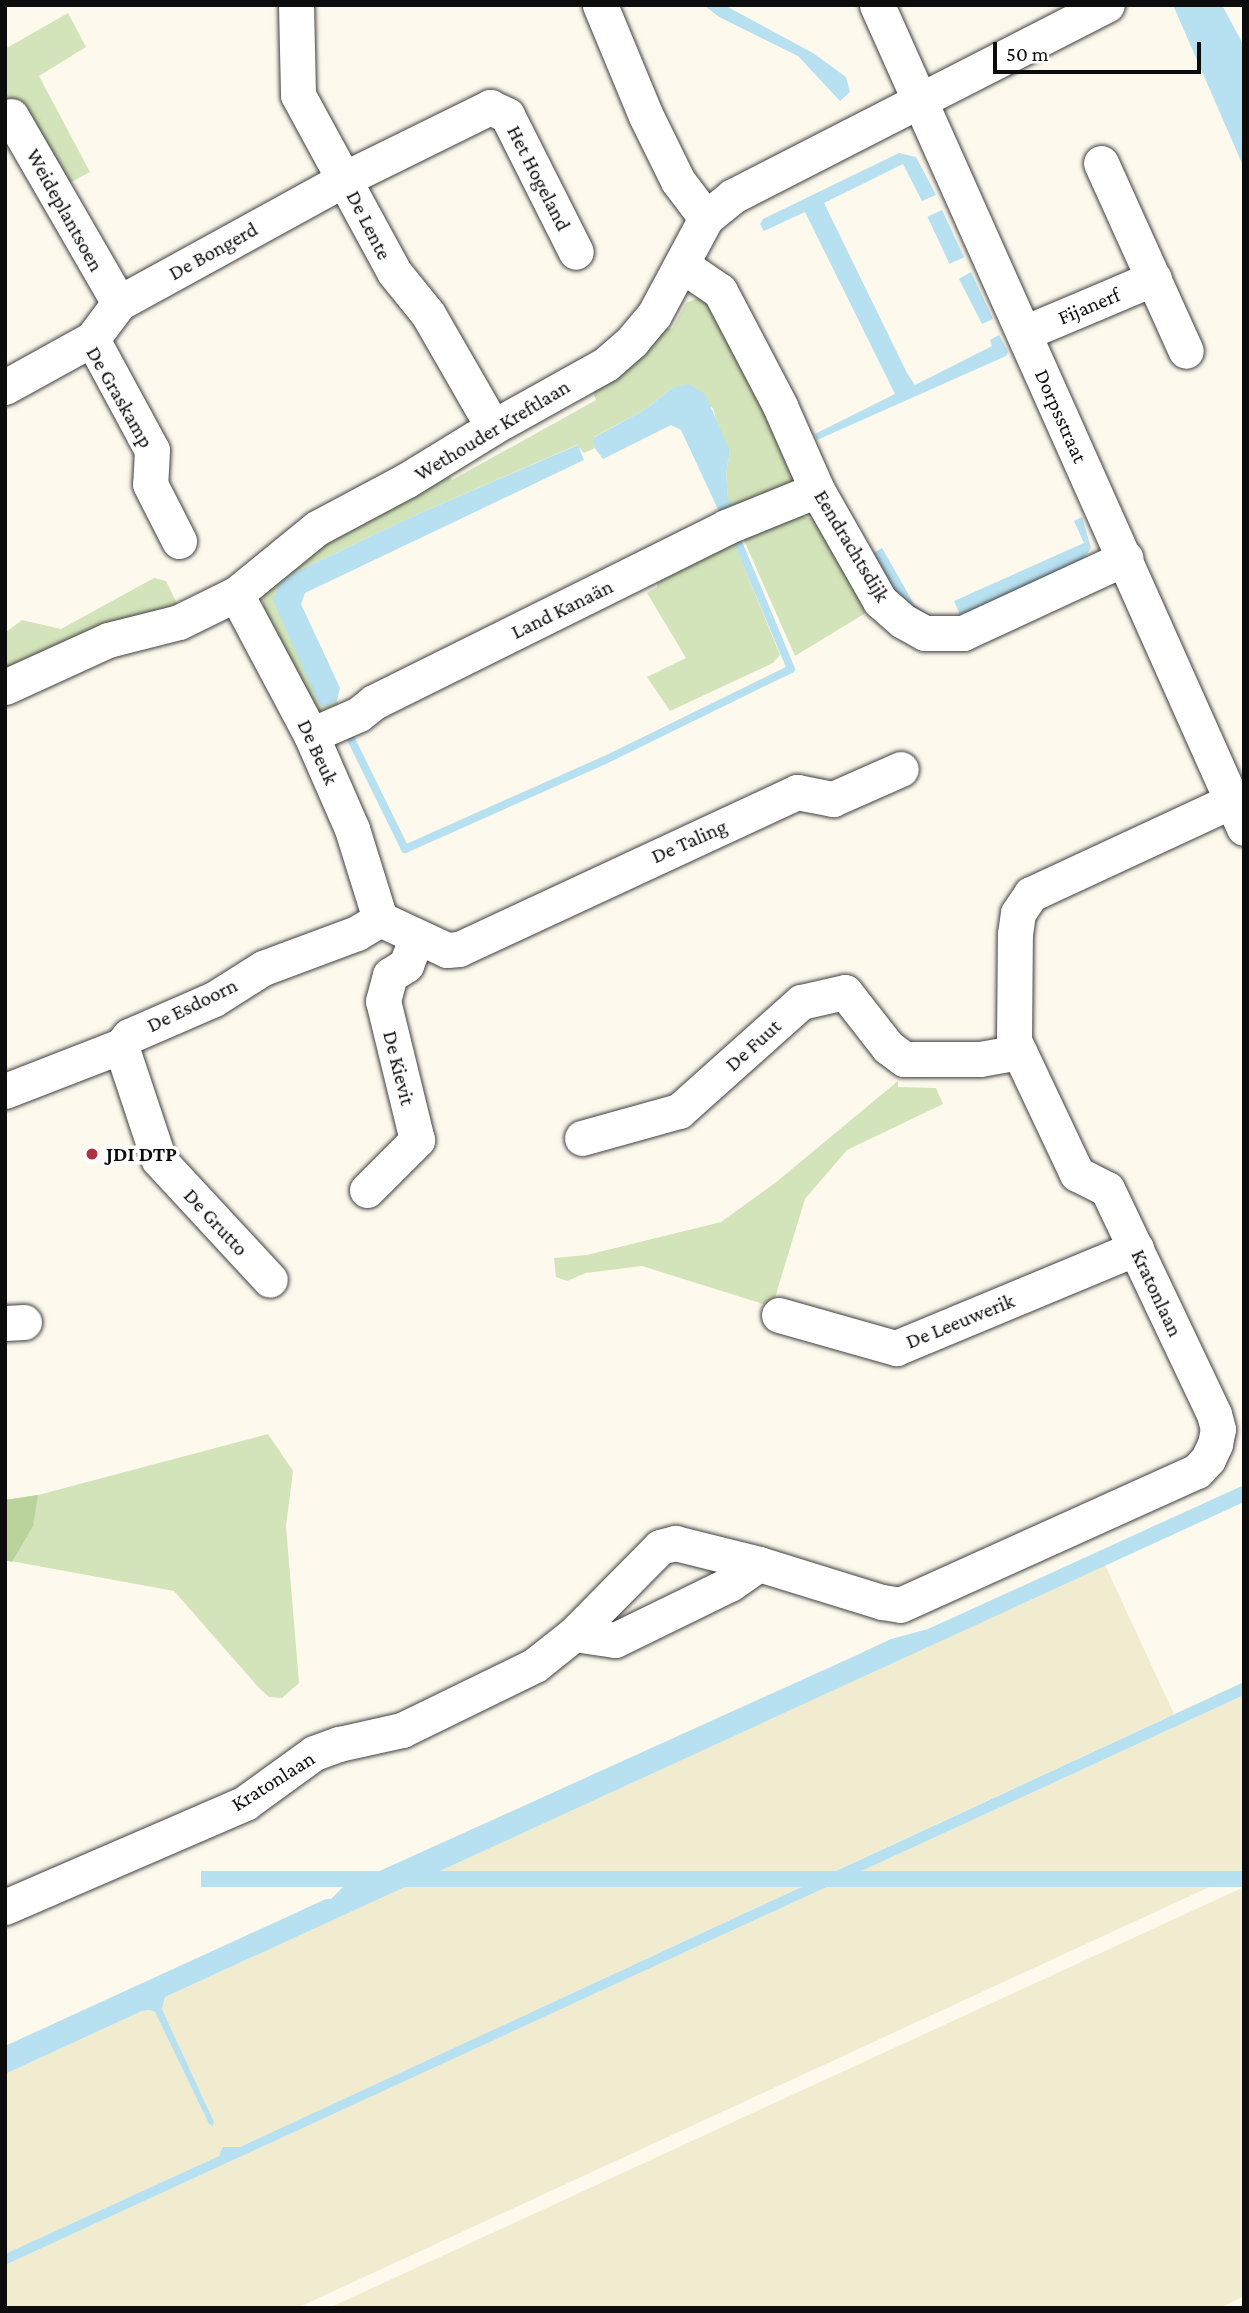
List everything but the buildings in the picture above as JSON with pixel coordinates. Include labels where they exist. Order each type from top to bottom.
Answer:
[{"type":"street","name":"De Lente","points":[[296,5],[296,75],[299,95],[346,178],[394,272],[428,314],[493,427]]},
{"type":"street","points":[[600,5],[662,148],[678,180],[706,218]]},
{"type":"street","name":"Dorpsstraat","points":[[877,5],[1238,814]]},
{"type":"street","name":"Wethouder Kreftlaan","points":[[5,687],[108,640],[179,622],[236,594],[317,528],[407,481],[493,427],[606,365],[654,316],[706,218],[733,196],[1107,5]]},
{"type":"street","name":"Het Hogeland","points":[[346,178],[491,107],[507,115],[576,252]]},
{"type":"street","name":"Weideplantsoen","points":[[11,116],[119,303]]},
{"type":"street","points":[[1101,163],[1186,351]]},
{"type":"street","name":"De Bongerd","points":[[92,339],[119,303],[346,178]]},
{"type":"street","name":"Eendrachtsdijk","points":[[682,265],[720,291],[780,406],[817,490],[880,601],[903,621],[925,633],[963,633],[986,625],[1125,558]]},
{"type":"street","name":"Fijanerf","points":[[1024,333],[1154,278]]},
{"type":"street","name":"De Graskamp","points":[[5,387],[92,339],[152,450],[150,484],[179,541]]},
{"type":"street","name":"Land Kanaän","points":[[311,735],[359,714],[374,702],[733,524],[817,490]]},
{"type":"street","name":"De Beuk","points":[[236,594],[311,735],[352,829],[380,919]]},
{"type":"street","name":"De Taling","points":[[417,937],[447,950],[459,949],[797,792],[833,799],[901,769]]},
{"type":"street","name":"Kratonlaan","points":[[5,1907],[245,1803],[314,1753],[339,1744],[402,1730],[535,1665],[574,1634],[660,1547],[675,1543],[760,1564],[882,1602],[908,1603],[1197,1471],[1208,1460],[1215,1444],[1216,1422],[1107,1189],[1077,1174],[1014,1041],[1015,934],[1018,913],[1031,894],[1238,814]]},
{"type":"street","points":[[380,919],[417,937]]},
{"type":"street","name":"De Esdoorn","points":[[5,1091],[121,1046],[129,1036],[214,999],[263,968],[357,933],[380,919]]},
{"type":"street","name":"De Kievit","points":[[367,1190],[416,1140],[383,1001],[390,975],[406,965],[417,937]]},
{"type":"street","name":"De Fuut","points":[[582,1138],[679,1111],[801,1002],[845,992],[888,1047],[904,1059],[980,1059],[1019,1052]]},
{"type":"street","name":"De Grutto","points":[[121,1046],[159,1160],[270,1280]]},
{"type":"street","name":"De Leeuwerik","points":[[779,1315],[896,1348],[1136,1248]]},
{"type":"street","points":[[574,1634],[615,1640],[730,1584],[760,1564]]},
{"type":"shaded area","points":[[1105,1565],[1174,1714],[240,2147],[224,2147],[219,2156],[5,2254],[5,2074],[142,2011],[150,2010],[155,2012],[209,2124],[213,2125],[214,2122],[162,2009],[165,1997]]},
{"type":"shaded area","points":[[1244,1695],[1244,1871],[297,2308],[5,2308],[5,2265]]},
{"type":"shaded area","points":[[1244,1887],[1244,2296],[1219,2308],[329,2308]]},
{"type":"green space","points":[[68,13],[86,47],[39,76],[90,172],[60,188],[5,107],[5,49]]},
{"type":"green space","points":[[705,295],[718,303],[794,480],[735,512],[728,499],[726,473],[730,451],[721,438],[713,408],[672,388],[646,409],[594,437],[595,448],[584,453],[577,445],[409,518],[296,572],[279,585],[324,706],[337,701],[343,713],[315,710],[264,618],[263,590],[321,537],[446,471],[452,480],[596,400],[591,388],[663,325],[672,329],[686,303]]},
{"type":"green space","points":[[794,513],[820,522],[866,605],[864,614],[795,656],[739,529]]},
{"type":"green space","points":[[732,537],[780,655],[773,663],[670,711],[647,677],[686,658],[647,593],[657,587],[657,582],[693,564],[690,556]]},
{"type":"green space","points":[[154,578],[166,581],[179,608],[5,669],[5,633],[22,620],[61,629]]},
{"type":"green space","points":[[898,1081],[898,1087],[936,1088],[943,1104],[847,1150],[805,1199],[773,1304],[766,1305],[642,1266],[586,1273],[567,1281],[556,1277],[554,1258],[587,1255],[721,1222],[775,1183]]},
{"type":"green space","points":[[268,1434],[293,1471],[286,1526],[299,1683],[282,1698],[269,1697],[259,1688],[174,1591],[5,1560],[5,1500],[38,1495]]},
{"type":"green space","points":[[38,1495],[33,1526],[12,1562],[5,1560],[5,1500]]},
{"type":"water","points":[[704,5],[724,5],[813,53],[846,77],[850,92],[840,101],[798,56],[719,17]]},
{"type":"water","points":[[1173,5],[1222,5],[1244,46],[1244,168]]},
{"type":"water","points":[[899,153],[916,157],[936,195],[922,201],[903,164],[824,203],[907,373],[915,385],[992,346],[990,340],[999,335],[1008,352],[1006,356],[817,440],[815,434],[895,394],[805,212],[764,231],[760,224],[763,219]]},
{"type":"water","points":[[942,210],[964,257],[949,264],[927,217]]},
{"type":"water","points":[[971,272],[993,319],[982,324],[959,279]]},
{"type":"water","points":[[688,384],[705,394],[730,451],[726,473],[728,498],[735,512],[722,518],[681,430],[671,425],[603,459],[595,448],[593,438],[646,409],[672,388]]},
{"type":"water","points":[[578,445],[584,460],[305,593],[301,604],[340,688],[337,701],[324,707],[318,702],[273,600],[279,585],[296,572],[409,518]]},
{"type":"water","points":[[1082,517],[1091,548],[1084,558],[960,615],[954,601],[1084,543],[1074,521]]},
{"type":"water","points":[[882,548],[914,604],[936,620],[921,618],[888,584],[870,555]]},
{"type":"water","points":[[1244,1485],[1244,1502],[165,1997],[162,2009],[214,2122],[213,2126],[209,2124],[155,2012],[150,2010],[142,2011],[5,2074],[5,2046],[331,1899],[342,1888],[891,1639],[928,1629]]},
{"type":"water","points":[[1244,1682],[1244,1695],[5,2265],[5,2254],[219,2156],[223,2147],[240,2147]]},
{"type":"water","points":[[201,1871],[1244,1871],[1244,1887],[201,1887]]},
{"type":"waterway","points":[[349,735],[405,849],[603,761],[791,669],[734,533]]},
{"type":"place","name":"JDI DTP","points":[[92,1154]]}]
